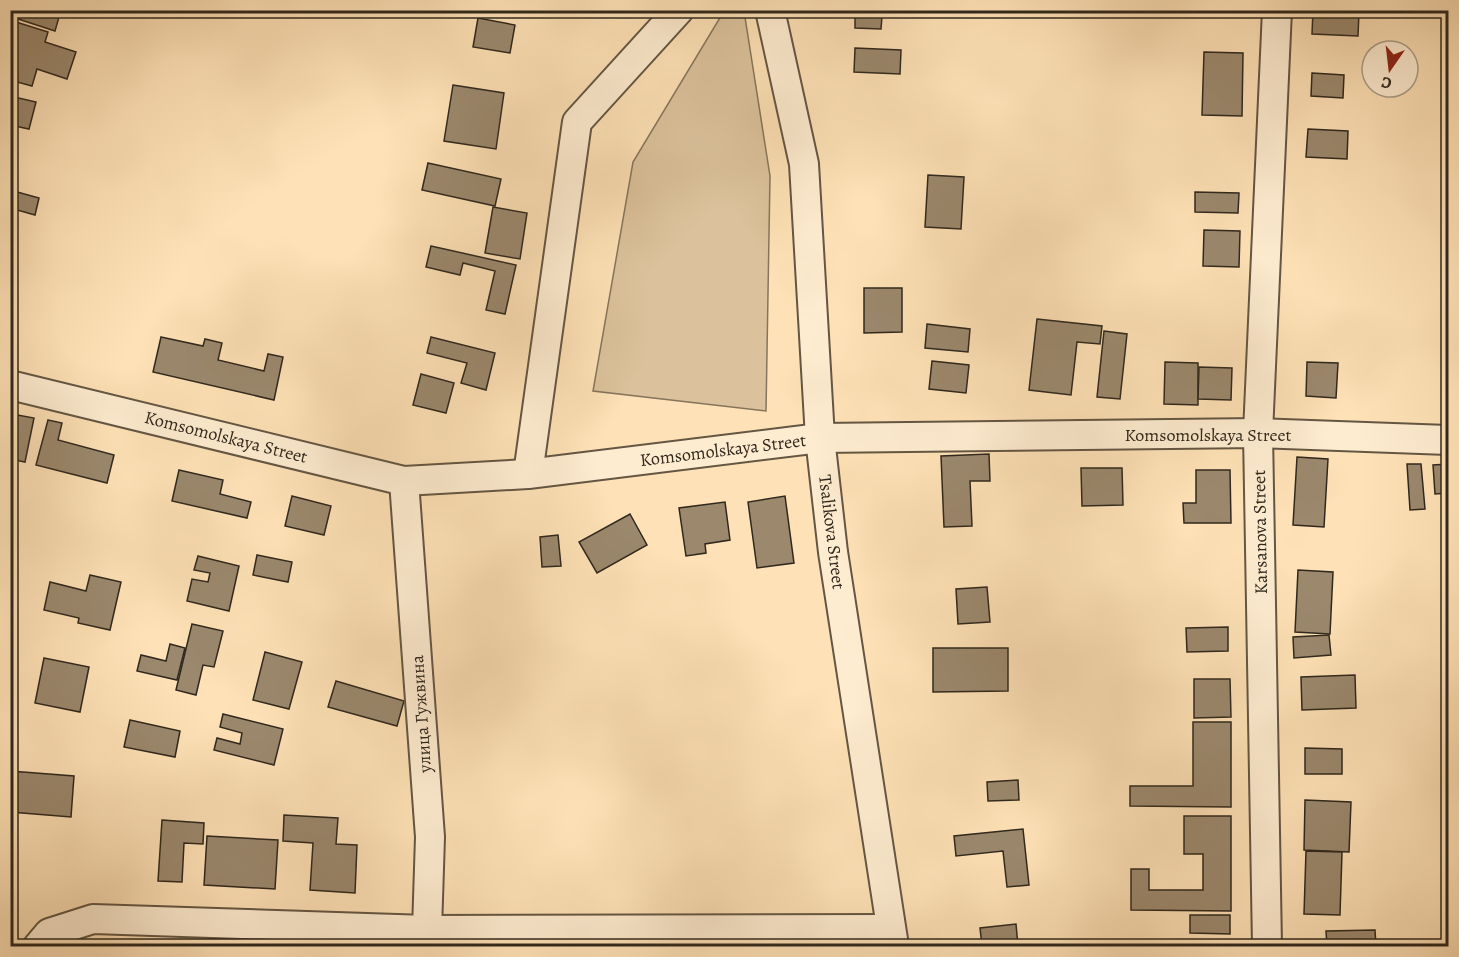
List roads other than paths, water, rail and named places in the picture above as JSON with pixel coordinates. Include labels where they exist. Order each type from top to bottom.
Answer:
[{"type":"street","points":[[528,474],[577,122],[679,10]]},
{"type":"street","name":"Tsalikova Street","points":[[770,10],[804,164],[820,438],[833,552],[892,938]]},
{"type":"street","name":"Karsanova Street","points":[[1267,946],[1258,434],[1277,10]]},
{"type":"street","name":"Komsomolskaya Street","points":[[10,385],[404,481],[528,474],[820,438],[1258,434],[1449,440]]},
{"type":"street","name":"улица Гужвина","points":[[404,481],[430,837],[424,938]]},
{"type":"street","points":[[38,946],[49,933],[93,919],[424,938],[892,938]]}]
